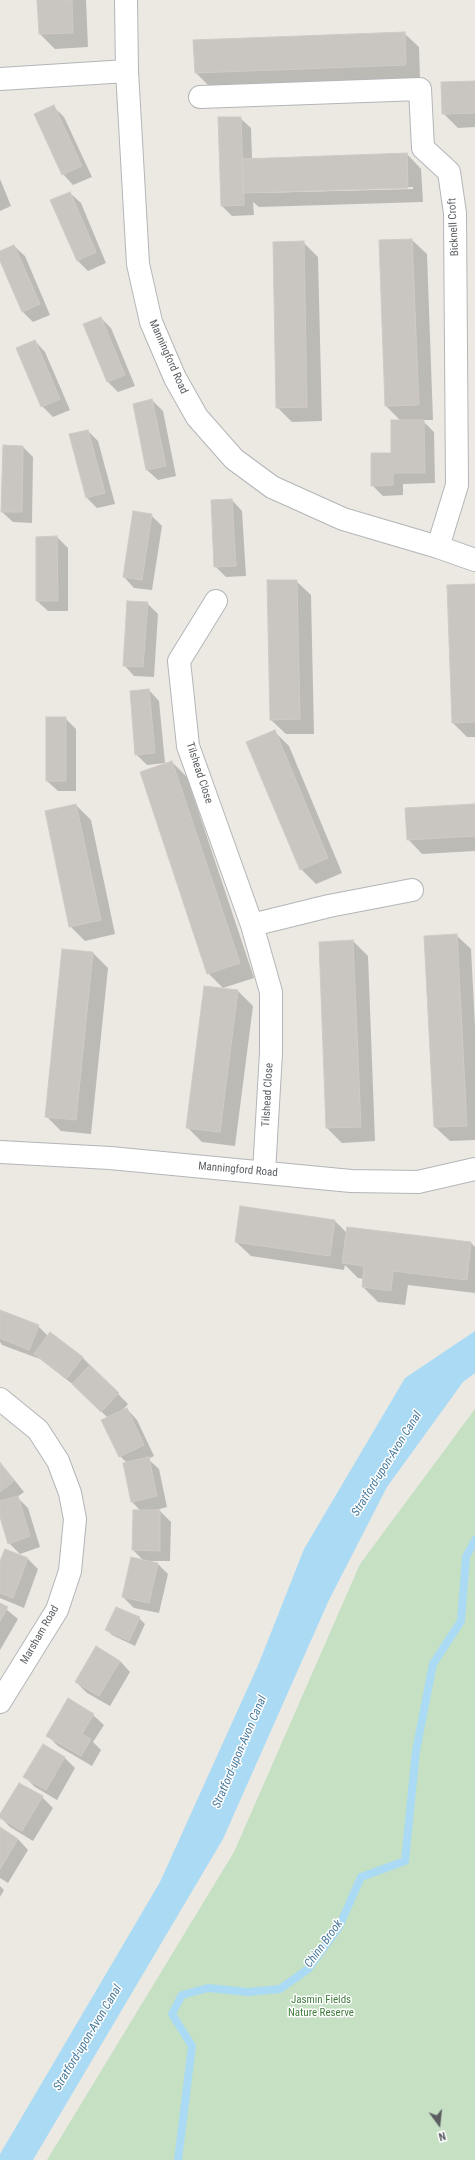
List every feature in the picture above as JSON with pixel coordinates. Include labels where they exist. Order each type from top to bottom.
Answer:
[{"type":"street","name":"Manningford Road","points":[[126,0],[127,71],[138,264],[151,322],[175,378],[198,418],[234,459],[272,487],[342,519],[438,547],[475,560]]},
{"type":"street","points":[[0,79],[127,71]]},
{"type":"street","name":"Bicknell Croft","points":[[200,97],[420,89],[423,148],[449,172],[456,212],[457,486],[438,547]]},
{"type":"street","name":"Tilshead Close","points":[[216,601],[179,661],[188,746],[252,924],[271,992],[271,1054],[264,1172]]},
{"type":"street","points":[[252,924],[329,906],[412,890]]},
{"type":"street","name":"Manningford Road","points":[[0,1152],[88,1156],[351,1181],[418,1182],[475,1169]]},
{"type":"street","name":"Marsham Road","points":[[0,1399],[38,1430],[58,1461],[70,1493],[75,1519],[70,1571],[57,1610],[0,1702]]},
{"type":"green space","name":"Jasmin Fields Nature Reserve","points":[[475,1409],[475,2160],[47,2160],[234,1852],[360,1564]]},
{"type":"water","name":"Stratford-upon-Avon Canal","points":[[475,1331],[475,1373],[463,1382],[387,1487],[329,1600],[223,1839],[33,2160],[0,2160],[0,2154],[160,1882],[259,1663],[304,1549],[405,1378]]},
{"type":"building","points":[[37,0],[72,0],[73,33],[39,34]]},
{"type":"building","points":[[405,32],[406,65],[195,73],[193,40]]},
{"type":"building","points":[[475,81],[475,113],[442,114],[441,82]]},
{"type":"building","points":[[54,105],[82,166],[62,175],[34,114]]},
{"type":"building","points":[[218,117],[241,117],[244,205],[221,206]]},
{"type":"building","points":[[407,153],[408,188],[243,193],[242,159]]},
{"type":"building","points":[[70,192],[96,252],[77,261],[50,200]]},
{"type":"building","points":[[412,239],[419,405],[385,406],[379,240]]},
{"type":"building","points":[[304,241],[307,407],[276,408],[273,242]]},
{"type":"building","points":[[14,245],[40,304],[22,312],[0,261],[0,251]]},
{"type":"building","points":[[101,317],[125,375],[107,382],[83,324]]},
{"type":"building","points":[[35,340],[60,399],[41,407],[16,348]]},
{"type":"building","points":[[152,399],[166,466],[146,470],[133,404]]},
{"type":"building","points":[[391,420],[424,420],[425,473],[393,473],[393,485],[371,486],[371,453],[391,453]]},
{"type":"building","points":[[88,430],[105,493],[86,498],[69,434]]},
{"type":"building","points":[[3,445],[23,446],[22,512],[1,512]]},
{"type":"building","points":[[232,499],[236,566],[214,567],[211,500]]},
{"type":"building","points":[[133,511],[152,514],[142,580],[123,577]]},
{"type":"building","points":[[57,536],[58,601],[36,601],[36,537]]},
{"type":"building","points":[[267,580],[297,580],[300,719],[270,720]]},
{"type":"building","points":[[475,584],[475,722],[452,723],[447,585]]},
{"type":"building","points":[[127,601],[148,602],[143,667],[123,666]]},
{"type":"building","points":[[149,689],[155,753],[135,755],[130,691]]},
{"type":"building","points":[[46,717],[66,717],[66,781],[46,781]]},
{"type":"building","points":[[275,730],[328,858],[300,870],[246,742]]},
{"type":"building","points":[[172,761],[240,963],[207,974],[140,772]]},
{"type":"building","points":[[76,804],[101,920],[69,927],[45,811]]},
{"type":"building","points":[[475,804],[475,836],[407,840],[405,808]]},
{"type":"building","points":[[457,934],[467,1126],[434,1127],[424,936]]},
{"type":"building","points":[[353,940],[361,1127],[326,1128],[319,942]]},
{"type":"building","points":[[62,949],[93,952],[76,1120],[45,1117]]},
{"type":"building","points":[[204,986],[238,990],[220,1132],[186,1128]]},
{"type":"building","points":[[240,1206],[335,1220],[330,1256],[235,1242]]},
{"type":"building","points":[[347,1227],[471,1242],[467,1280],[393,1271],[391,1291],[362,1287],[364,1266],[342,1263]]},
{"type":"building","points":[[0,1310],[39,1325],[29,1350],[0,1338]]},
{"type":"building","points":[[50,1332],[83,1357],[67,1378],[34,1354]]},
{"type":"building","points":[[90,1365],[119,1393],[101,1412],[72,1384]]},
{"type":"building","points":[[127,1408],[144,1445],[119,1457],[101,1420]]},
{"type":"building","points":[[149,1457],[157,1496],[131,1502],[123,1463]]},
{"type":"building","points":[[0,1463],[14,1481],[0,1492]]},
{"type":"building","points":[[18,1496],[30,1536],[8,1544],[0,1517],[0,1501]]},
{"type":"building","points":[[133,1510],[160,1510],[160,1551],[132,1550]]},
{"type":"building","points":[[5,1549],[28,1558],[13,1598],[0,1593],[0,1561]]},
{"type":"building","points":[[131,1557],[158,1563],[149,1603],[122,1597]]},
{"type":"building","points":[[0,1603],[8,1607],[0,1621]]},
{"type":"building","points":[[116,1607],[140,1617],[129,1641],[105,1630]]},
{"type":"building","points":[[96,1646],[120,1661],[99,1696],[75,1682]]},
{"type":"building","points":[[68,1698],[94,1714],[82,1734],[91,1739],[81,1756],[46,1736]]},
{"type":"building","points":[[43,1744],[65,1757],[46,1790],[23,1777]]},
{"type":"building","points":[[19,1783],[43,1796],[22,1831],[0,1818],[0,1814]]},
{"type":"building","points":[[0,1827],[18,1839],[0,1869]]},
{"type":"waterway","name":"Chinn Brook","points":[[178,2160],[192,2046],[172,2014],[182,1995],[208,1988],[248,1992],[280,1989],[308,1969],[339,1927],[361,1877],[405,1861],[416,1751],[433,1664],[461,1621],[466,1557],[475,1540]]}]
